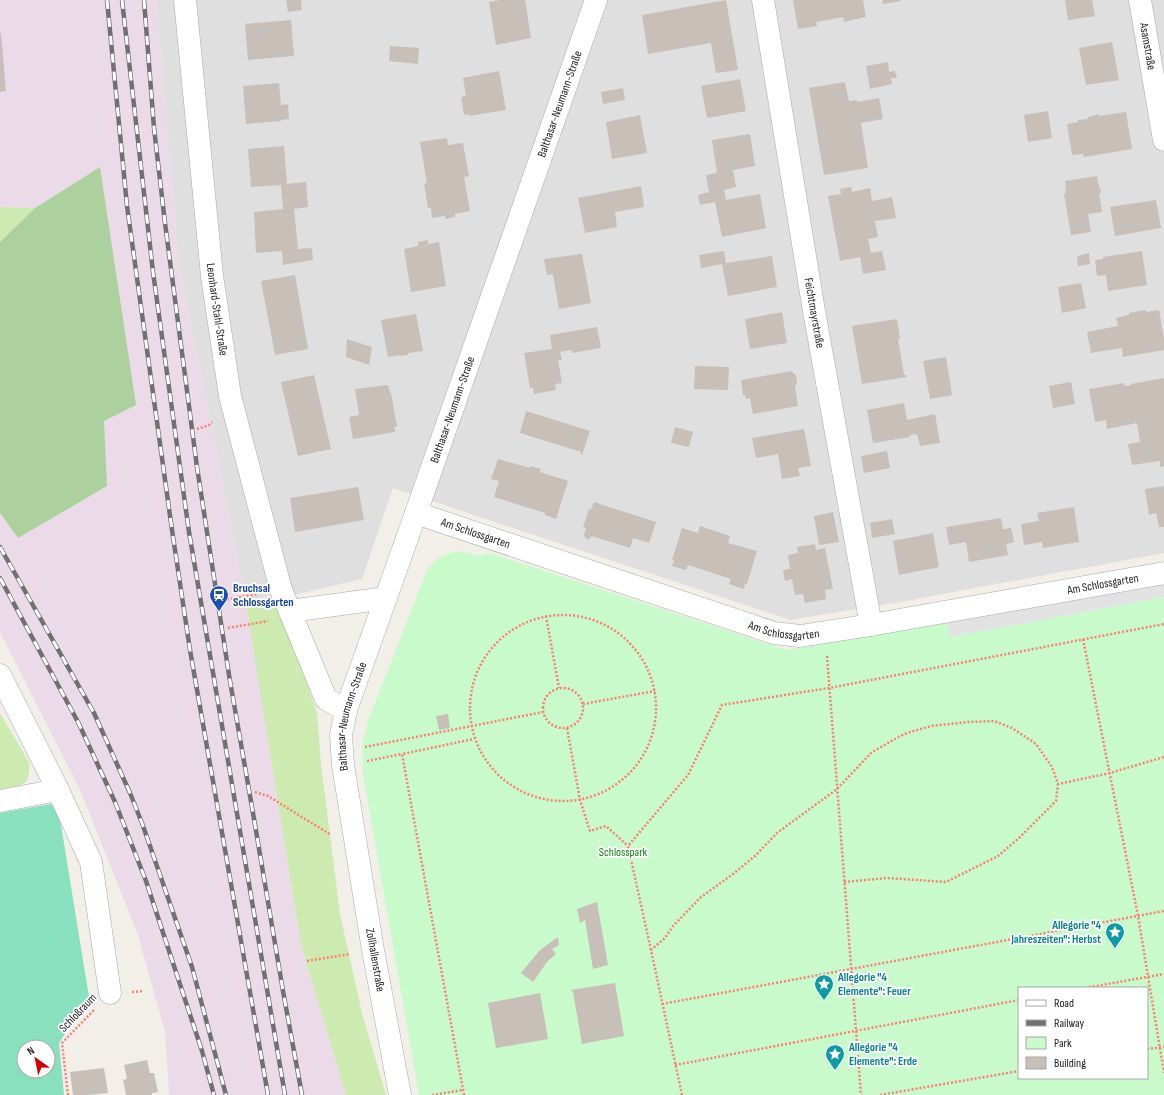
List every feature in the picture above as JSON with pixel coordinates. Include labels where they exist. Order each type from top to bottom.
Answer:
[{"type":"street","name":"Leonhard-Stahl-Straße","points":[[185,0],[212,276],[230,396],[281,590],[326,699],[346,710]]},
{"type":"street","name":"Balthasar-Neumann-Straße","points":[[353,824],[342,751],[342,735],[346,710],[596,0]]},
{"type":"street","name":"Feichtmayrstraße","points":[[763,0],[814,311],[871,625]]},
{"type":"street","name":"Asamstraße","points":[[1140,0],[1164,140]]},
{"type":"street","name":"Am Schlossgarten","points":[[416,513],[774,633],[800,636],[871,625],[1164,573]]},
{"type":"street","points":[[290,611],[386,598]]},
{"type":"street","points":[[0,675],[58,790],[91,862],[110,993]]},
{"type":"street","points":[[0,801],[58,790]]},
{"type":"street","name":"Zollhallenstraße","points":[[353,824],[373,950],[400,1095]]},
{"type":"path","points":[[197,429],[209,425]]},
{"type":"path","points":[[223,600],[261,593]]},
{"type":"path","points":[[572,615],[591,619],[610,628],[626,640],[640,655],[650,673],[655,691],[656,716],[651,740],[640,761],[624,779],[604,792],[580,800],[555,801],[529,795],[506,783],[487,764],[474,739],[471,726],[470,704],[473,683],[481,663],[494,645],[511,631],[530,621],[546,616],[572,615]]},
{"type":"path","points":[[546,616],[559,688]]},
{"type":"path","points":[[228,628],[268,621]]},
{"type":"path","points":[[628,846],[688,775],[722,705],[829,688],[1083,638],[1164,624]]},
{"type":"path","points":[[825,632],[861,1095]]},
{"type":"path","points":[[1083,638],[1138,916],[1164,1073]]},
{"type":"path","points":[[559,688],[573,690],[578,694],[583,704],[581,718],[577,723],[567,728],[554,726],[545,718],[543,712],[542,705],[545,699],[549,693],[559,688]]},
{"type":"path","points":[[583,704],[655,691]]},
{"type":"path","points":[[342,751],[543,712]]},
{"type":"path","points":[[651,950],[665,938],[673,926],[701,898],[734,874],[755,856],[777,833],[837,789],[872,752],[904,734],[930,726],[968,722],[994,722],[1012,728],[1036,744],[1052,767],[1058,784],[1056,801],[1019,838],[998,856],[946,882],[887,878],[844,882]]},
{"type":"path","points":[[567,728],[580,800],[590,831],[606,826],[628,846],[682,1095]]},
{"type":"path","points":[[395,756],[474,739]]},
{"type":"path","points":[[402,754],[464,1095]]},
{"type":"path","points":[[1058,784],[1110,773],[1164,757]]},
{"type":"path","points":[[255,792],[268,796],[330,835]]},
{"type":"path","points":[[662,1004],[1164,911]]},
{"type":"path","points":[[307,961],[343,956]]},
{"type":"path","points":[[1090,987],[1164,974]]},
{"type":"path","name":"Schloßraum","points":[[68,1095],[62,1043],[110,993]]},
{"type":"path","points":[[675,1065],[1018,1000]]},
{"type":"path","points":[[1148,1050],[1164,1047]]},
{"type":"path","points":[[880,1095],[1018,1071]]},
{"type":"path","points":[[432,1095],[463,1090]]},
{"type":"shaded area","points":[[0,0],[156,0],[179,266],[251,630],[301,945],[346,1095],[169,1095],[165,1032],[138,935],[81,792],[0,632],[0,513],[18,538],[104,421],[100,167],[35,208],[0,207]]},
{"type":"shaded area","points":[[156,0],[1164,0],[1164,553],[900,602],[790,620],[393,488],[362,579],[246,604],[179,266]]},
{"type":"shaded area","points":[[1164,582],[1164,597],[950,637],[947,623]]},
{"type":"green space","points":[[100,167],[136,405],[104,421],[107,486],[18,538],[0,513],[0,242],[35,208]]},
{"type":"green space","points":[[0,207],[35,208],[0,242]]},
{"type":"green space","name":"Schlosspark","points":[[459,551],[480,556],[490,553],[787,650],[947,623],[950,637],[1164,597],[1164,1095],[419,1095],[363,774],[362,744],[369,718],[428,568],[441,556]]},
{"type":"green space","points":[[278,598],[317,712],[321,764],[340,914],[362,1013],[386,1095],[346,1095],[301,945],[246,604]]},
{"type":"green space","points":[[0,713],[29,762],[29,771],[28,777],[23,784],[0,791]]},
{"type":"green space","points":[[51,804],[60,819],[89,997],[59,1043],[64,1095],[0,1095],[0,813]]},
{"type":"building","points":[[286,0],[301,0],[302,10],[288,12]]},
{"type":"building","points":[[500,0],[525,0],[531,38],[496,45],[489,2]]},
{"type":"building","points":[[726,0],[738,70],[716,73],[711,43],[648,54],[642,15]]},
{"type":"building","points":[[793,0],[863,0],[866,17],[844,22],[843,17],[816,22],[817,26],[798,29]]},
{"type":"building","points":[[883,0],[900,0],[901,1],[883,4]]},
{"type":"building","points":[[1065,0],[1092,0],[1095,16],[1068,20]]},
{"type":"building","points":[[291,20],[294,56],[248,60],[245,24]]},
{"type":"building","points":[[0,33],[6,91],[0,92]]},
{"type":"building","points":[[1112,42],[1119,80],[1086,85],[1079,48]]},
{"type":"building","points":[[390,46],[419,48],[418,64],[389,61]]},
{"type":"building","points":[[888,62],[889,72],[895,71],[897,78],[891,78],[892,84],[870,89],[866,66]]},
{"type":"building","points":[[499,71],[506,110],[469,116],[469,114],[464,115],[461,97],[466,96],[463,78]]},
{"type":"building","points":[[740,79],[746,111],[707,118],[701,86]]},
{"type":"building","points":[[845,82],[849,101],[857,100],[857,102],[879,98],[883,119],[861,123],[868,168],[824,175],[809,88]]},
{"type":"building","points":[[279,83],[281,105],[288,104],[289,119],[246,124],[243,86]]},
{"type":"building","points":[[623,88],[625,100],[603,104],[601,92]]},
{"type":"building","points":[[1048,111],[1052,138],[1028,142],[1024,115]]},
{"type":"building","points":[[1126,112],[1132,149],[1084,157],[1083,154],[1072,155],[1067,124],[1078,122],[1078,120],[1088,119],[1088,117],[1099,114],[1099,116]]},
{"type":"building","points":[[640,115],[647,153],[612,159],[606,122]]},
{"type":"building","points":[[750,134],[755,166],[733,170],[736,187],[724,190],[726,200],[760,194],[766,228],[722,237],[715,202],[700,205],[698,195],[709,192],[706,175],[717,173],[712,140]]},
{"type":"building","points":[[447,138],[448,145],[463,143],[469,176],[464,177],[470,211],[455,214],[455,217],[445,219],[445,216],[432,218],[431,208],[428,208],[424,184],[427,183],[420,142]]},
{"type":"building","points":[[284,146],[287,184],[306,182],[308,207],[294,209],[298,249],[312,248],[313,260],[283,265],[282,251],[256,253],[254,212],[283,209],[281,185],[251,187],[248,149]]},
{"type":"building","points":[[1097,176],[1101,193],[1099,193],[1102,212],[1088,214],[1091,232],[1071,235],[1064,193],[1066,193],[1065,181]]},
{"type":"building","points":[[641,186],[644,207],[615,212],[617,227],[585,233],[578,198]]},
{"type":"building","points":[[851,187],[852,192],[870,188],[872,201],[892,197],[896,218],[875,221],[878,237],[868,239],[871,253],[882,251],[886,270],[863,274],[860,257],[840,261],[828,196],[841,194],[840,189]]},
{"type":"building","points":[[1156,200],[1161,228],[1115,236],[1110,207]]},
{"type":"building","points":[[428,240],[428,244],[439,242],[446,286],[411,292],[404,249],[418,246],[418,242]]},
{"type":"building","points":[[724,251],[726,263],[772,256],[777,287],[728,296],[722,264],[701,268],[699,255]]},
{"type":"building","points":[[1142,251],[1147,285],[1108,291],[1106,275],[1097,276],[1095,260],[1103,259],[1103,257]]},
{"type":"building","points":[[1089,253],[1090,264],[1078,266],[1077,256]]},
{"type":"building","points":[[582,254],[591,303],[559,309],[553,274],[547,275],[544,259]]},
{"type":"building","points":[[295,275],[308,349],[275,355],[261,281]]},
{"type":"building","points":[[1081,283],[1086,308],[1062,313],[1058,287]]},
{"type":"building","points":[[1146,310],[1146,312],[1159,310],[1164,339],[1164,350],[1123,357],[1122,348],[1091,353],[1087,332],[1118,326],[1116,318],[1129,315],[1129,313]]},
{"type":"building","points":[[782,312],[787,343],[750,349],[745,319]]},
{"type":"building","points":[[416,314],[423,351],[408,353],[408,355],[388,357],[381,320]]},
{"type":"building","points":[[897,319],[900,339],[898,339],[904,375],[907,377],[862,384],[852,326]]},
{"type":"building","points":[[597,327],[601,348],[572,353],[571,350],[560,352],[562,360],[558,360],[562,383],[555,384],[556,390],[534,394],[533,388],[530,388],[524,353],[552,349],[550,335]]},
{"type":"building","points":[[347,339],[372,347],[369,365],[346,357]]},
{"type":"building","points":[[946,357],[952,395],[930,399],[923,361]]},
{"type":"building","points":[[695,366],[729,367],[728,390],[694,389]]},
{"type":"building","points":[[792,371],[796,375],[797,383],[795,386],[798,406],[753,414],[750,398],[746,399],[745,395],[743,395],[741,380]]},
{"type":"building","points":[[314,375],[331,449],[298,456],[281,382]]},
{"type":"building","points":[[1164,378],[1164,466],[1160,467],[1160,461],[1132,465],[1128,444],[1140,442],[1137,423],[1107,429],[1106,420],[1095,422],[1089,389],[1124,383],[1125,386]]},
{"type":"building","points":[[1071,382],[1075,404],[1053,408],[1049,386]]},
{"type":"building","points":[[388,385],[391,393],[397,427],[394,427],[395,432],[353,439],[349,417],[359,415],[355,389]]},
{"type":"building","points":[[904,403],[907,420],[935,414],[940,443],[920,446],[917,434],[910,435],[910,437],[873,443],[867,410]]},
{"type":"building","points":[[526,411],[590,431],[582,455],[581,452],[520,433]]},
{"type":"building","points":[[675,427],[693,432],[689,447],[671,443]]},
{"type":"building","points":[[804,429],[811,466],[798,468],[800,476],[782,479],[778,454],[756,458],[752,438]]},
{"type":"building","points":[[887,451],[890,468],[864,473],[861,456]]},
{"type":"building","points":[[498,459],[530,468],[531,466],[541,469],[540,472],[568,481],[556,519],[545,515],[545,513],[494,497],[499,481],[491,479]]},
{"type":"building","points":[[1164,486],[1164,527],[1159,527],[1156,513],[1149,515],[1145,489]]},
{"type":"building","points":[[358,487],[364,520],[295,532],[290,498]]},
{"type":"building","points":[[594,502],[656,522],[649,543],[633,538],[630,548],[592,536],[589,539],[586,539],[584,535],[586,528],[583,527],[589,509],[591,509]]},
{"type":"building","points":[[1074,507],[1079,542],[1043,548],[1042,542],[1024,545],[1021,524],[1039,521],[1037,513]]},
{"type":"building","points":[[833,512],[839,542],[819,545],[814,516]]},
{"type":"building","points":[[1001,518],[1003,529],[1011,528],[1014,542],[1006,544],[1008,555],[969,562],[966,542],[949,545],[946,527]]},
{"type":"building","points":[[892,519],[895,534],[872,538],[870,523]]},
{"type":"building","points":[[700,526],[730,536],[728,543],[757,551],[747,584],[745,584],[744,589],[729,584],[731,579],[688,565],[686,570],[672,566],[674,560],[672,560],[682,528],[698,533]]},
{"type":"building","points":[[933,533],[939,567],[899,575],[893,541]]},
{"type":"building","points":[[815,544],[816,550],[825,548],[833,589],[825,590],[826,599],[805,603],[803,594],[795,595],[792,579],[785,581],[783,570],[790,569],[788,555],[798,553],[797,547]]},
{"type":"building","points":[[448,714],[450,728],[439,730],[436,716]]},
{"type":"building","points":[[597,902],[608,965],[593,969],[585,920],[580,923],[577,909]]},
{"type":"building","points":[[558,937],[559,945],[552,949],[556,954],[547,962],[533,982],[521,973],[540,950]]},
{"type":"building","points":[[615,983],[624,1036],[582,1044],[573,992],[571,990]]},
{"type":"building","points":[[540,993],[548,1039],[496,1048],[488,1003]]},
{"type":"building","points":[[147,1060],[150,1073],[154,1073],[158,1092],[152,1093],[152,1095],[126,1095],[123,1080],[127,1079],[124,1065]]},
{"type":"building","points":[[104,1068],[108,1093],[73,1095],[70,1072]]},
{"type":"railway","points":[[107,0],[127,206],[172,530],[190,650],[268,1095]]},
{"type":"railway","points":[[122,0],[153,272],[189,532],[285,1095]]},
{"type":"railway","points":[[144,0],[154,128],[197,467],[229,675],[302,1095]]},
{"type":"railway","points":[[0,547],[94,713],[130,793],[142,823],[192,967],[226,1095]]},
{"type":"railway","points":[[0,578],[78,722],[115,802],[146,881],[202,1051],[214,1095]]},
{"type":"place","name":"Bruchsal Schlossgarten","points":[[219,612]]},
{"type":"place","name":"Allegorie \"4 Jahreszeiten\": Herbst","points":[[1115,949]]},
{"type":"place","name":"Allegorie \"4 Elemente\": Feuer","points":[[824,1001]]},
{"type":"place","name":"Allegorie \"4 Elemente\": Erde","points":[[835,1071]]}]
